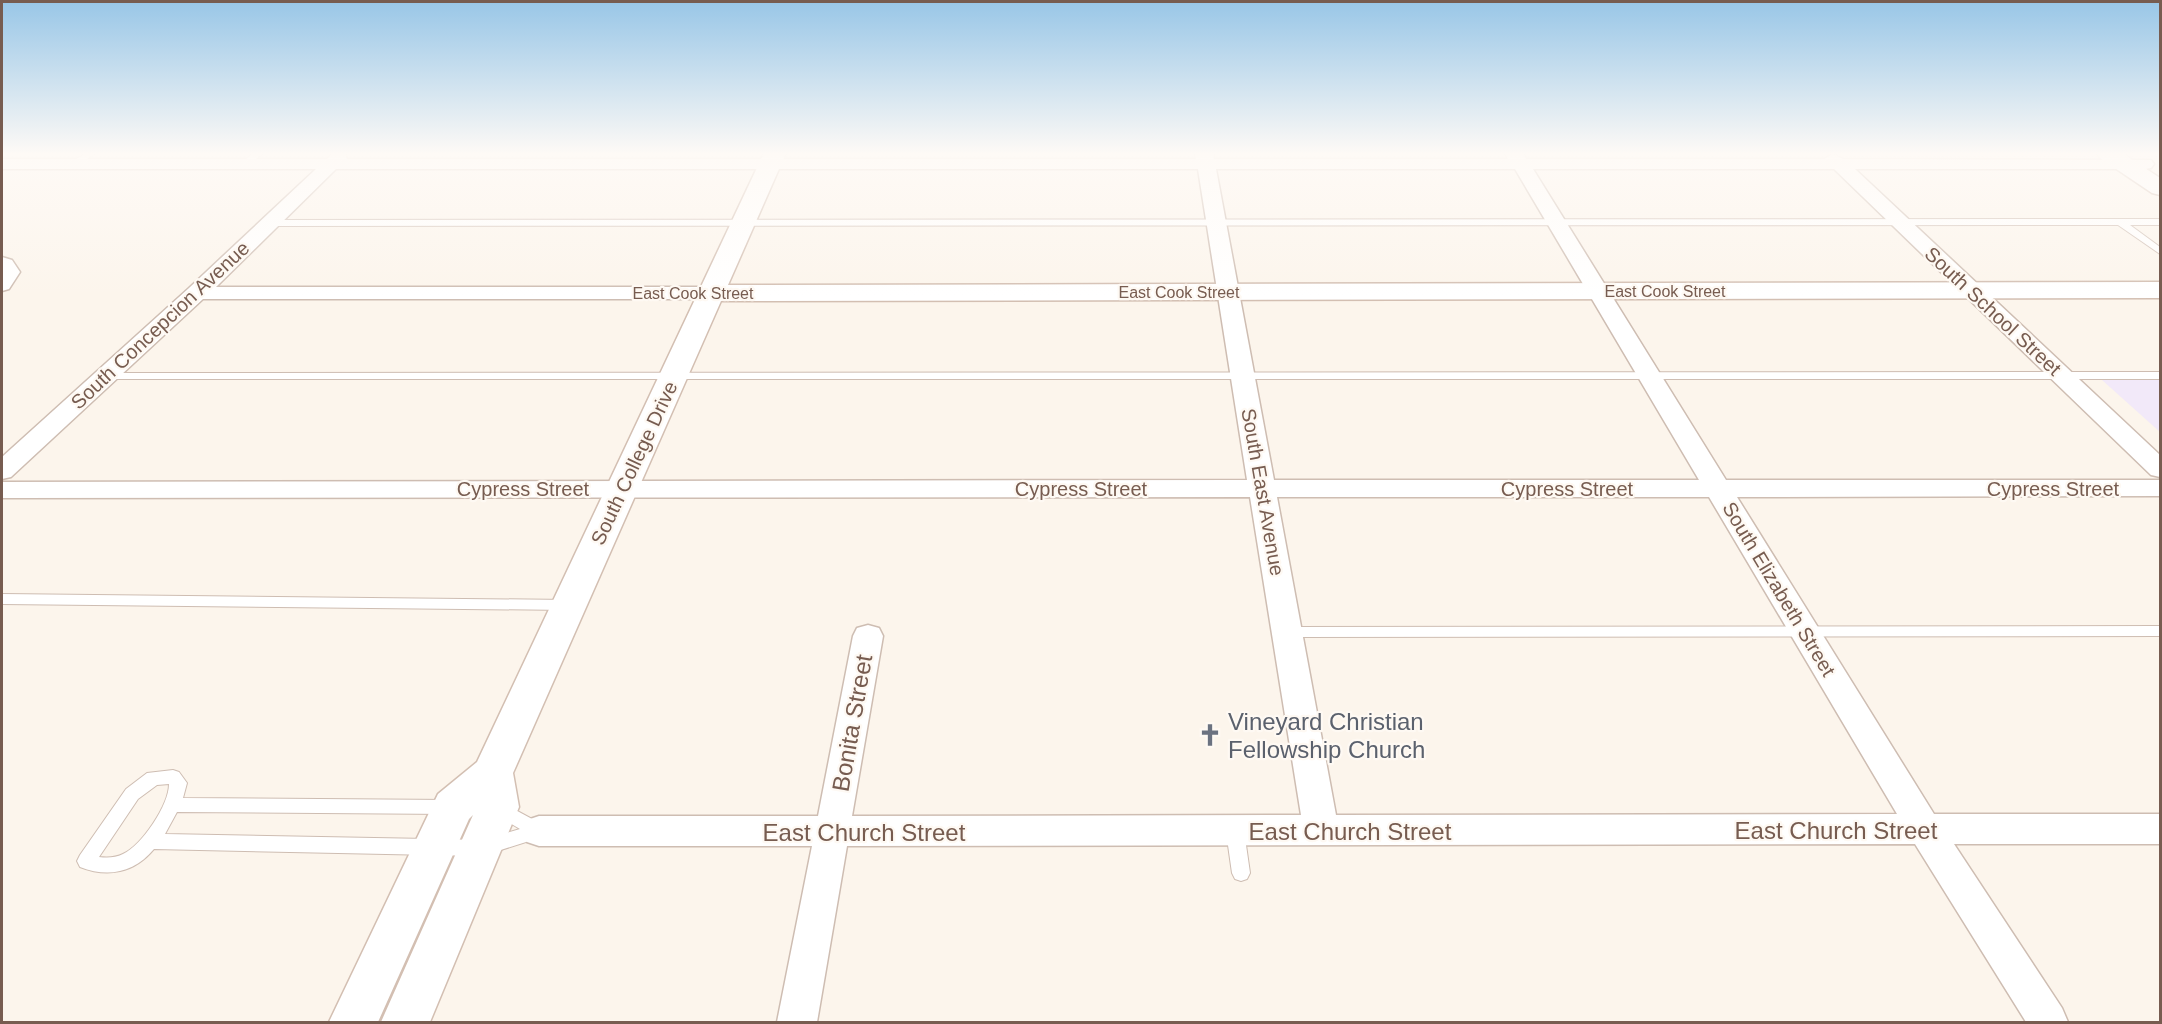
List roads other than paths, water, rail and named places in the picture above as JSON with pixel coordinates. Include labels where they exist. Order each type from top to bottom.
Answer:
[{"type":"street","name":"South Concepcion Avenue","points":[[2,471],[197,293],[293,201]]},
{"type":"street","name":"South College Drive","points":[[406,1023],[482,848],[495,790],[568,605],[754,201]]},
{"type":"street","name":"South East Avenue","points":[[1212,201],[1321,831]]},
{"type":"street","name":"South Elizabeth Street","points":[[1544,201],[1925,830],[2048,1023]]},
{"type":"street","name":"South School Street","points":[[1877,201],[2160,470]]},
{"type":"street","points":[[2,263],[10,272],[2,285]]},
{"type":"street","name":"East Cook Street","points":[[197,293],[2160,291]]},
{"type":"street","name":"Cypress Street","points":[[2,490],[2160,488]]},
{"type":"street","name":"Bonita Street","points":[[797,1023],[868,636]]},
{"type":"street","name":"South College Drive","points":[[353,1023],[453,807],[495,790]]},
{"type":"street","name":"East Church Street","points":[[539,831],[2160,829]]},
{"type":"lane","points":[[2120,222],[2160,251]]},
{"type":"lane","points":[[270,223],[2160,222]]},
{"type":"lane","points":[[105,377],[2160,376]]},
{"type":"lane","points":[[2,599],[568,605]]},
{"type":"lane","points":[[1287,632],[2160,631]]},
{"type":"lane","points":[[173,777],[179,783],[173,805],[149,841],[133,858],[112,866],[96,866],[86,861],[132,794],[153,778],[173,777]]},
{"type":"lane","points":[[495,790],[539,831]]},
{"type":"lane","points":[[173,805],[453,807]]},
{"type":"lane","points":[[149,841],[482,848],[539,831]]},
{"type":"lane","points":[[1235,831],[1241,873]]},
{"type":"place","name":"Vineyard Christian Fellowship Church","points":[[1210,735]]}]
